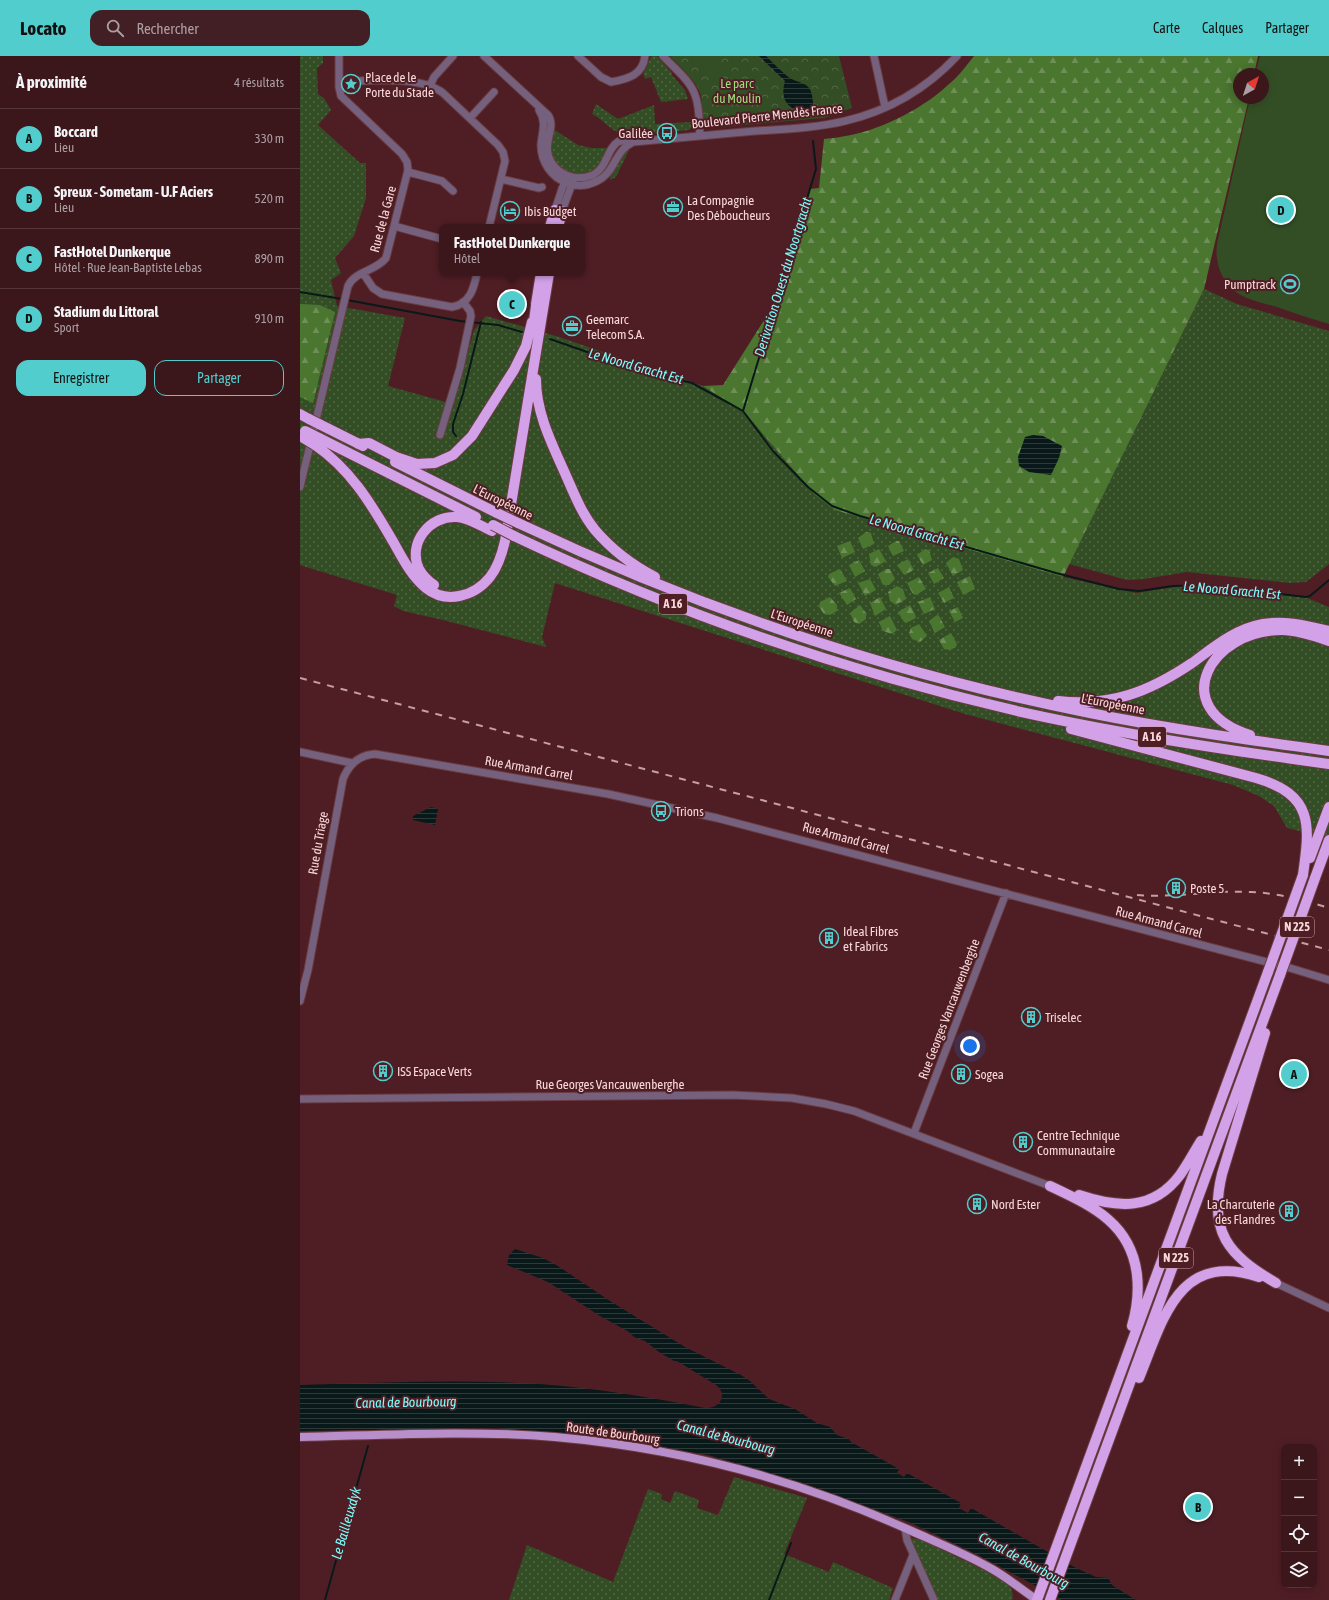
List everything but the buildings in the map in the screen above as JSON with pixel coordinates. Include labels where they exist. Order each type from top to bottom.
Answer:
[{"type":"highway","points":[[552,224],[558,211]]},
{"type":"highway","points":[[558,211],[558,224]]},
{"type":"highway","points":[[492,528],[457,517],[442,519],[435,522],[423,532],[418,544],[417,560],[421,572],[426,579],[438,587],[446,590],[460,590],[472,585],[482,577],[494,558],[500,537],[532,342],[541,276]]},
{"type":"highway","points":[[317,442],[357,484],[377,514],[405,563],[422,585],[434,593],[445,597],[459,596],[472,592],[489,577],[496,567],[503,549],[549,276]]},
{"type":"highway","points":[[358,444],[369,444],[401,459],[420,464],[440,462],[457,453],[476,430],[520,359],[527,342],[537,298]]},
{"type":"highway","points":[[538,344],[536,381],[540,410],[554,449],[574,493],[592,525],[611,547],[634,565],[663,581],[727,611]]},
{"type":"highway","name":"L'Européenne","points":[[304,416],[497,513],[608,564],[727,611],[838,648],[981,689],[1103,716],[1187,731],[1329,751]]},
{"type":"highway","name":"L'Européenne","points":[[302,433],[317,442],[514,538],[707,617],[805,652],[924,688],[1054,719],[1136,734],[1329,764]]},
{"type":"highway","points":[[981,689],[1071,702],[1109,700],[1130,696],[1156,685],[1192,663],[1227,638],[1252,627],[1269,623],[1284,622],[1329,631]]},
{"type":"highway","points":[[1277,744],[1234,730],[1222,723],[1215,716],[1208,705],[1205,692],[1206,678],[1210,665],[1231,644],[1250,635],[1264,631],[1294,631],[1329,642]]},
{"type":"highway","points":[[982,702],[1050,723],[1256,778],[1278,787],[1290,794],[1304,812],[1308,840],[1303,875]]},
{"type":"highway","name":"N 225","points":[[1037,1600],[1329,807]]},
{"type":"highway","name":"N 225","points":[[1050,1600],[1329,840]]},
{"type":"highway","points":[[1315,878],[1329,852]]},
{"type":"highway","points":[[1276,1283],[1254,1270],[1231,1248],[1220,1228],[1217,1208],[1222,1174],[1268,1023],[1280,975]]},
{"type":"highway","points":[[1050,1186],[1090,1199],[1114,1204],[1132,1204],[1149,1200],[1165,1190],[1179,1176],[1213,1122]]},
{"type":"highway","points":[[1050,1186],[1082,1202],[1110,1220],[1125,1238],[1133,1255],[1138,1288],[1136,1309],[1109,1405]]},
{"type":"highway","points":[[1109,1440],[1131,1396],[1166,1313],[1184,1288],[1200,1276],[1214,1271],[1224,1270],[1247,1273],[1276,1283]]},
{"type":"main road","name":"Route de Bourbourg","points":[[300,1437],[505,1434],[555,1437],[611,1444],[675,1455],[752,1474],[820,1495],[908,1529],[990,1568],[1037,1600]]},
{"type":"street","name":"Rue de la Gare","points":[[300,487],[344,299],[350,281],[380,264],[386,258],[408,172],[407,164],[402,154],[342,98],[339,82],[339,56]]},
{"type":"street","points":[[430,86],[434,77],[453,56]]},
{"type":"street","points":[[484,56],[549,117],[551,125],[547,144],[549,156],[554,167],[569,180],[558,211]]},
{"type":"street","points":[[578,56],[601,77],[611,82],[639,72],[643,66],[645,57]]},
{"type":"street","points":[[663,56],[688,83],[694,92],[697,103],[700,136]]},
{"type":"street","name":"Boulevard Pierre Mendès France","points":[[569,180],[588,177],[597,172],[605,164],[612,147],[618,142],[633,142],[825,125],[856,118],[908,96],[925,85],[957,56]]},
{"type":"street","points":[[876,57],[885,107]]},
{"type":"street","points":[[339,82],[397,81],[430,86],[444,93],[502,150],[505,161],[490,224]]},
{"type":"street","points":[[470,118],[494,92]]},
{"type":"street","points":[[408,172],[442,181],[453,191]]},
{"type":"street","points":[[501,179],[539,188],[542,187]]},
{"type":"street","points":[[394,226],[439,238]]},
{"type":"street","points":[[363,273],[373,288],[382,294],[450,307],[455,307],[463,302],[472,293],[476,276]]},
{"type":"street","points":[[440,435],[460,368],[471,316],[470,311],[463,302]]},
{"type":"street","points":[[300,752],[352,763]]},
{"type":"street","name":"Rue Armand Carrel","points":[[352,763],[367,755],[384,754],[639,800],[767,830],[1290,968],[1329,980]]},
{"type":"street","name":"Rue du Triage","points":[[300,1001],[308,970],[341,787],[344,775],[352,763]]},
{"type":"street","name":"Rue Georges Vancauwenberghe","points":[[914,1133],[1006,893]]},
{"type":"street","name":"Rue Georges Vancauwenberghe","points":[[300,1099],[733,1095],[772,1096],[844,1108],[914,1133],[1050,1186]]},
{"type":"street","points":[[1276,1283],[1329,1308]]},
{"type":"street","points":[[908,1529],[906,1537],[934,1600]]},
{"type":"street","points":[[895,1600],[913,1555]]},
{"type":"green space","points":[[300,56],[323,56],[323,63],[317,68],[318,94],[324,98],[331,110],[318,125],[360,163],[366,163],[366,198],[354,236],[335,258],[341,273],[331,280],[337,306],[405,318],[388,386],[453,404],[474,330],[486,316],[559,337],[703,386],[745,413],[814,494],[1063,577],[1136,593],[1193,584],[1307,598],[1329,607],[1329,838],[1287,828],[1274,806],[1259,796],[1233,785],[965,714],[555,583],[542,637],[546,647],[403,611],[394,606],[397,595],[300,565]]},
{"type":"green space","points":[[652,56],[657,56],[672,73],[672,75],[685,90],[688,99],[661,102],[651,77],[645,79],[643,74]]},
{"type":"green space","name":"Le parc du Moulin","points":[[670,56],[839,56],[852,108],[824,118],[708,128],[704,122],[701,95],[696,84]]},
{"type":"green space","points":[[705,56],[708,56],[723,72],[714,81],[697,63]]},
{"type":"green space","points":[[974,56],[1258,56],[1255,68],[1233,68],[1233,104],[1248,104],[1204,289],[1063,577],[835,510],[814,494],[745,413],[703,386],[723,385],[782,292],[810,189],[819,188],[824,139],[864,132],[904,116],[939,93],[962,71]]},
{"type":"green space","points":[[1260,56],[1329,56],[1329,324],[1258,302],[1239,294],[1227,283],[1219,269],[1217,261],[1217,244],[1249,104],[1269,104],[1269,68],[1257,68]]},
{"type":"green space","points":[[596,104],[618,119],[654,105],[655,124],[691,122],[691,128],[689,130],[628,135],[622,134],[613,130],[592,114]]},
{"type":"green space","points":[[553,129],[578,145],[592,148],[608,148],[599,167],[591,173],[584,175],[566,173],[554,164],[549,148]]},
{"type":"green space","points":[[631,146],[616,177],[610,180],[610,175],[614,165]]},
{"type":"green space","points":[[1204,289],[1237,304],[1329,331],[1329,564],[1306,582],[1290,583],[1187,572],[1144,579],[1127,580],[1069,564]]},
{"type":"green space","points":[[300,304],[320,305],[335,312],[313,403],[300,397]]},
{"type":"green space","points":[[866,532],[871,533],[874,544],[863,549],[858,538]]},
{"type":"green space","points":[[850,541],[855,552],[842,558],[837,546]]},
{"type":"green space","points":[[896,541],[899,541],[904,551],[893,556],[888,546]]},
{"type":"green space","points":[[879,549],[886,561],[876,567],[871,565],[869,554]]},
{"type":"green space","points":[[925,549],[929,550],[932,560],[923,565],[917,555]]},
{"type":"green space","points":[[953,557],[959,559],[963,570],[953,576],[946,563]]},
{"type":"green space","points":[[908,559],[914,570],[904,575],[897,565]]},
{"type":"green space","points":[[859,560],[865,571],[855,577],[849,565]]},
{"type":"green space","points":[[938,568],[944,578],[934,584],[928,573]]},
{"type":"green space","points":[[840,569],[847,581],[835,586],[828,577],[829,574]]},
{"type":"green space","points":[[886,569],[890,569],[895,579],[889,585],[883,585],[878,574]]},
{"type":"green space","points":[[970,576],[975,589],[963,595],[957,582]]},
{"type":"green space","points":[[919,577],[926,589],[916,595],[913,594],[907,583]]},
{"type":"green space","points":[[870,579],[876,590],[865,596],[858,583]]},
{"type":"green space","points":[[897,586],[903,589],[906,599],[896,605],[890,601],[888,592]]},
{"type":"green space","points":[[949,587],[954,598],[944,603],[938,593]]},
{"type":"green space","points":[[850,588],[856,599],[847,605],[839,593]]},
{"type":"green space","points":[[830,597],[837,605],[837,611],[830,615],[824,614],[819,607],[820,602]]},
{"type":"green space","points":[[880,597],[886,609],[875,616],[870,603]]},
{"type":"green space","points":[[930,597],[935,609],[924,614],[918,602]]},
{"type":"green space","points":[[860,605],[866,613],[866,619],[859,624],[854,622],[850,613]]},
{"type":"green space","points":[[910,605],[916,618],[906,623],[898,612]]},
{"type":"green space","points":[[958,607],[963,618],[955,622],[949,611]]},
{"type":"green space","points":[[937,615],[945,627],[935,633],[929,621]]},
{"type":"green space","points":[[890,616],[897,630],[892,634],[883,631],[879,622]]},
{"type":"green space","points":[[919,624],[927,636],[920,642],[912,639],[909,633],[911,628]]},
{"type":"green space","points":[[951,633],[957,644],[956,647],[950,650],[944,649],[939,640]]},
{"type":"green space","points":[[734,1477],[807,1498],[784,1554],[829,1572],[833,1562],[893,1588],[889,1600],[509,1600],[527,1545],[613,1582],[648,1489],[662,1494],[661,1499],[670,1503],[675,1491],[699,1500],[697,1508],[718,1515]]},
{"type":"green space","points":[[911,1538],[922,1540],[988,1572],[1011,1586],[1013,1597],[1012,1600],[935,1600],[909,1541]]},
{"type":"water","points":[[759,56],[766,56],[787,76],[808,87],[812,95],[813,103],[809,114],[796,110],[788,104],[785,100],[784,94],[785,81]]},
{"type":"water","points":[[1033,435],[1043,436],[1062,446],[1059,458],[1051,475],[1029,472],[1019,466],[1018,457],[1025,437]]},
{"type":"water","points":[[431,807],[438,809],[435,825],[413,820],[413,816]]},
{"type":"water","name":"Canal de Bourbourg","points":[[515,1249],[543,1258],[558,1266],[610,1301],[685,1347],[741,1375],[750,1381],[769,1399],[795,1409],[817,1423],[830,1427],[837,1435],[849,1439],[851,1442],[899,1469],[897,1473],[904,1477],[907,1473],[961,1503],[959,1508],[968,1513],[971,1508],[1076,1568],[1096,1577],[1109,1578],[1112,1585],[1136,1600],[1062,1600],[978,1555],[911,1523],[803,1483],[708,1455],[606,1437],[497,1428],[300,1431],[300,1385],[420,1382],[540,1384],[602,1390],[705,1408],[710,1408],[721,1401],[722,1393],[716,1385],[677,1361],[674,1361],[659,1352],[645,1341],[634,1337],[629,1332],[600,1316],[548,1282],[507,1265],[509,1255]]},
{"type":"waterway","name":"Derivation Ouest du Noortgracht","points":[[743,411],[816,169],[813,141]]},
{"type":"waterway","name":"Le Noord Gracht Est","points":[[300,292],[342,299]]},
{"type":"waterway","name":"Le Noord Gracht Est","points":[[347,300],[460,321],[498,325],[522,332]]},
{"type":"waterway","points":[[456,436],[453,432],[453,424],[463,394],[481,322]]},
{"type":"waterway","name":"Le Noord Gracht Est","points":[[550,339],[636,369],[692,383],[743,411],[773,451],[808,487],[832,506],[860,516],[1056,573],[1119,589],[1139,591],[1173,586],[1204,585],[1306,597],[1310,596],[1329,580]]},
{"type":"waterway","name":"Le Bailleuxdyk","points":[[325,1600],[368,1446]]},
{"type":"waterway","points":[[769,1600],[791,1543]]},
{"type":"railway","points":[[300,678],[1329,950]]},
{"type":"railway","points":[[1137,895],[1166,896],[1222,892],[1261,893],[1290,897],[1329,908]]},
{"type":"place","name":"Place de le Porte du Stade","points":[[351,84]]},
{"type":"place","name":"Galilée","points":[[667,133]]},
{"type":"place","name":"La Compagnie Des Déboucheurs","points":[[673,207]]},
{"type":"place","name":"Stadium du Littoral","points":[[1281,210]]},
{"type":"place","name":"Ibis Budget","points":[[510,211]]},
{"type":"place","name":"Pumptrack","points":[[1290,284]]},
{"type":"place","name":"FastHotel Dunkerque","points":[[512,304]]},
{"type":"place","name":"Geemarc Telecom S.A.","points":[[572,326]]},
{"type":"place","name":"Trions","points":[[661,811]]},
{"type":"place","name":"Poste 5","points":[[1176,888]]},
{"type":"place","name":"Ideal Fibres et Fabrics","points":[[829,938]]},
{"type":"place","name":"Triselec","points":[[1031,1017]]},
{"type":"place","name":"ISS Espace Verts","points":[[383,1071]]},
{"type":"place","name":"Sogea","points":[[961,1074]]},
{"type":"place","name":"Boccard","points":[[1294,1074]]},
{"type":"place","name":"Centre Technique Communautaire","points":[[1023,1142]]},
{"type":"place","name":"Nord Ester","points":[[977,1204]]},
{"type":"place","name":"La Charcuterie des Flandres","points":[[1289,1211]]},
{"type":"place","name":"Spreux - Sometam - U.F Aciers","points":[[1198,1507]]}]
